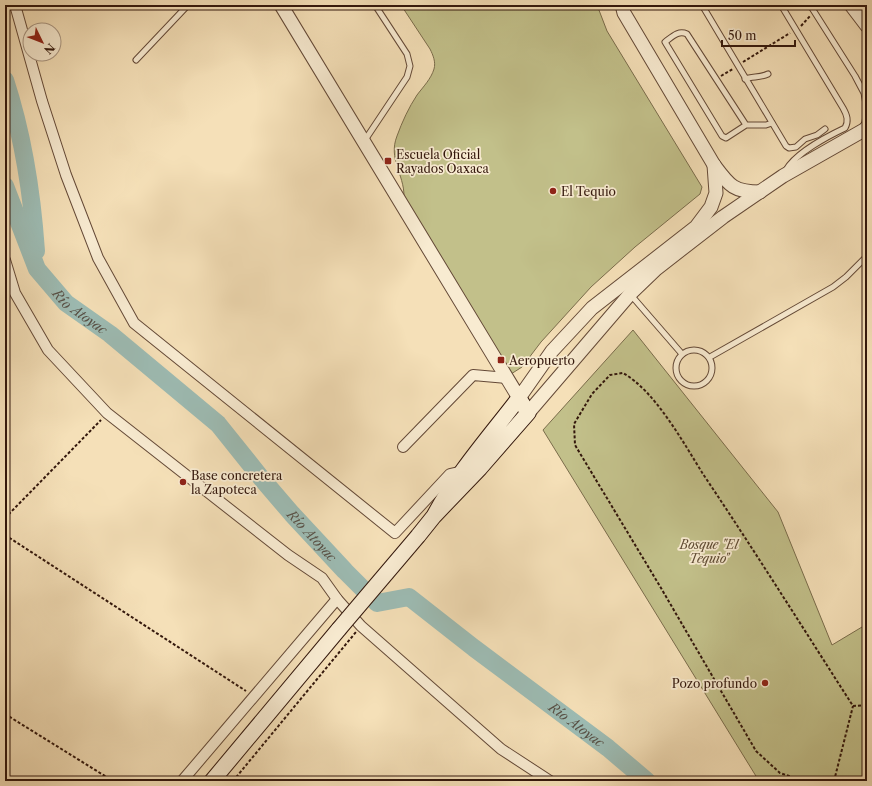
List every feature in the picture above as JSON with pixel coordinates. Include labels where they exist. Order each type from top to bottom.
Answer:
[{"type":"main road","points":[[212,781],[434,516],[480,468],[528,413],[519,398],[463,470],[445,496],[434,516]]},
{"type":"street","points":[[15,5],[42,101],[66,175],[98,258],[134,323],[395,533],[450,474],[463,470]]},
{"type":"street","points":[[281,5],[519,398],[552,351],[592,308],[696,227],[711,207],[716,193],[714,165]]},
{"type":"street","points":[[622,5],[624,13],[714,165],[728,184],[743,191],[760,192]]},
{"type":"street","points":[[850,5],[867,26]]},
{"type":"street","points":[[528,413],[630,294],[656,269],[723,217],[783,176],[865,128]]},
{"type":"street","points":[[5,260],[16,293],[48,350],[107,413],[288,555],[322,578],[361,626],[501,749],[550,781]]},
{"type":"street","points":[[403,447],[474,375],[507,378]]},
{"type":"street","points":[[182,781],[337,598]]},
{"type":"lane","points":[[136,60],[188,5]]},
{"type":"lane","points":[[364,141],[407,76],[410,66],[407,54],[375,5]]},
{"type":"lane","points":[[702,5],[784,143],[790,148],[796,147],[805,139],[817,135],[825,129]]},
{"type":"lane","points":[[781,5],[843,108],[848,120],[845,128],[811,147],[793,161],[783,176]]},
{"type":"lane","points":[[810,5],[855,76],[864,93],[867,110],[865,128]]},
{"type":"lane","points":[[746,125],[687,34],[682,32],[677,33],[665,42],[722,136],[726,138],[746,125],[766,125],[772,123]]},
{"type":"lane","points":[[746,78],[760,77],[768,74]]},
{"type":"lane","points":[[710,357],[833,287],[846,277],[867,256]]},
{"type":"lane","points":[[630,294],[682,354]]},
{"type":"lane","points":[[694,349],[700,350],[710,357],[713,370],[707,381],[701,385],[695,386],[688,386],[682,382],[678,377],[676,365],[682,354],[694,349]]},
{"type":"path","points":[[716,78],[796,30],[814,11]]},
{"type":"path","points":[[804,781],[780,773],[756,752],[657,581],[575,445],[574,424],[592,394],[610,375],[623,373],[632,378],[654,400],[743,534],[853,706],[834,781]]},
{"type":"path","points":[[5,518],[107,413]]},
{"type":"path","points":[[5,536],[254,697]]},
{"type":"path","points":[[233,781],[361,626]]},
{"type":"path","points":[[853,706],[867,705]]},
{"type":"path","points":[[5,714],[113,781]]},
{"type":"green space","name":"El Tequio","points":[[401,5],[597,5],[607,31],[702,187],[700,194],[635,247],[591,287],[541,342],[522,367],[511,374],[404,196],[402,181],[395,159],[395,144],[411,104],[427,83],[435,64],[430,49]]},
{"type":"green space","name":"Bosque \"El Tequio\"","points":[[633,330],[778,512],[832,645],[867,624],[867,781],[759,781],[543,430]]},
{"type":"waterway","points":[[5,80],[17,122],[26,164],[36,251]]},
{"type":"waterway","name":"Río Atoyac","points":[[5,186],[37,269],[66,303],[110,334],[218,424],[292,514],[377,603],[409,597],[474,648],[608,748],[647,781]]},
{"type":"place","name":"Escuela Oficial Rayados Oaxaca","points":[[388,161]]},
{"type":"place","name":"El Tequio","points":[[553,191]]},
{"type":"place","name":"Aeropuerto","points":[[501,360]]},
{"type":"place","name":"Base concretera la Zapoteca","points":[[183,482]]},
{"type":"place","name":"Pozo profundo","points":[[765,683]]}]
